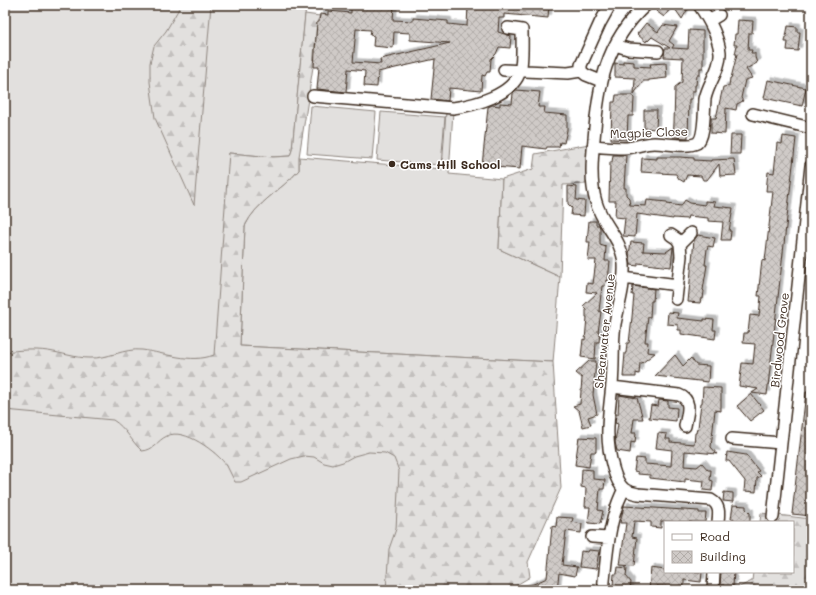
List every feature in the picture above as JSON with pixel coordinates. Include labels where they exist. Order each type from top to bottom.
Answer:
[{"type":"street","points":[[581,71],[581,65],[592,39],[610,5]]},
{"type":"street","name":"Shearwater Avenue","points":[[624,489],[619,483],[615,474],[607,440],[607,419],[612,387],[615,324],[624,264],[617,241],[596,204],[593,191],[592,173],[593,146],[601,81],[615,45],[628,25],[646,5]]},
{"type":"street","name":"Magpie Close","points":[[593,146],[624,148],[653,143],[688,145],[696,143],[700,140],[703,129],[705,99],[720,53],[716,37],[699,6]]},
{"type":"street","points":[[708,21],[719,14]]},
{"type":"street","points":[[313,96],[453,108],[469,106],[498,94],[516,80],[521,70],[522,30],[508,28]]},
{"type":"street","points":[[615,45],[628,49],[658,51]]},
{"type":"street","points":[[504,70],[568,73],[581,71],[586,75],[601,81]]},
{"type":"street","points":[[753,114],[811,128]]},
{"type":"street","name":"Birdwood Grove","points":[[773,517],[811,166]]},
{"type":"street","points":[[680,244],[691,233]]},
{"type":"street","points":[[671,235],[677,239],[680,244],[681,256],[676,300]]},
{"type":"street","points":[[623,278],[678,285]]},
{"type":"street","points":[[612,387],[679,395],[684,397],[688,404],[685,426]]},
{"type":"street","points":[[732,439],[781,443]]},
{"type":"street","points":[[603,590],[609,538],[616,506],[624,489],[638,494],[711,500],[716,503],[719,508],[718,521]]},
{"type":"street","points":[[592,537],[609,538]]},
{"type":"street","points":[[712,590],[714,573]]},
{"type":"green space","points":[[5,5],[306,5],[292,150],[290,156],[273,157],[229,153],[230,346],[401,443],[393,590],[5,590]]},
{"type":"green space","points":[[181,5],[211,5],[194,205],[155,118],[150,82],[150,63],[154,46],[166,31]]},
{"type":"green space","points":[[305,14],[320,16],[317,22],[313,67],[299,157],[299,170],[262,203],[245,226],[240,346],[553,362],[561,488],[528,562],[530,577],[508,590],[386,590],[389,549],[396,529],[399,471],[394,458],[385,453],[369,452],[354,456],[333,465],[324,463],[314,457],[304,456],[291,459],[241,482],[235,482],[227,466],[216,454],[200,442],[182,435],[174,434],[167,436],[150,449],[142,451],[118,423],[113,420],[5,410],[5,352],[43,350],[90,358],[103,357],[135,350],[151,351],[187,358],[214,355],[229,153],[273,157],[290,156],[292,150]]},
{"type":"green space","points":[[311,106],[376,112],[372,159],[307,154]]},
{"type":"green space","points":[[446,111],[453,111],[449,174],[502,179],[499,249],[560,277],[553,362],[240,346],[245,226],[262,203],[299,170],[299,157],[442,169]]},
{"type":"green space","points":[[381,112],[445,117],[441,165],[377,160]]},
{"type":"green space","points":[[589,144],[586,184],[563,185],[560,277],[499,249],[502,179],[533,169],[535,154]]},
{"type":"green space","points":[[761,513],[811,519],[811,590],[799,590],[799,588],[788,587],[787,590],[733,590],[752,581],[753,573],[794,573],[794,521],[760,521]]},
{"type":"building","points":[[351,5],[394,5],[393,20],[413,21],[413,18],[448,21],[448,24],[467,26],[468,5],[549,5],[548,18],[504,14],[504,18],[499,18],[498,32],[511,36],[510,48],[499,47],[496,54],[491,59],[490,72],[487,72],[485,76],[482,75],[481,91],[449,88],[448,101],[431,99],[435,59],[378,72],[377,87],[364,86],[365,71],[348,69],[346,92],[317,89],[319,67],[314,67],[317,22],[319,22],[320,14],[328,15],[328,11],[351,13]],"holes":[[[356,29],[371,30],[370,35],[374,36],[373,46],[393,48],[394,32],[410,33],[410,40],[450,43],[380,59],[381,64],[353,62]]]},
{"type":"building","points":[[661,5],[665,5],[670,9],[664,17],[656,11]]},
{"type":"building","points":[[680,5],[690,5],[682,19],[675,9]]},
{"type":"building","points":[[738,20],[753,21],[752,33],[749,33],[748,50],[752,50],[751,53],[755,53],[757,63],[746,69],[752,78],[745,80],[741,98],[743,101],[737,104],[736,110],[726,108],[725,134],[711,133],[711,118],[716,118],[723,87],[729,86],[737,54],[735,54],[737,45],[734,45],[735,34],[737,34]]},
{"type":"building","points":[[646,23],[658,32],[663,25],[677,27],[669,41],[674,45],[672,48],[688,49],[689,30],[703,31],[703,68],[700,68],[700,75],[697,75],[695,91],[692,91],[692,99],[689,99],[688,138],[673,137],[675,87],[682,82],[683,58],[664,57],[665,48],[670,48],[652,37],[646,42],[637,34]]},
{"type":"building","points":[[788,26],[797,27],[797,32],[800,32],[798,51],[787,50],[788,42],[785,42]]},
{"type":"building","points":[[623,61],[634,62],[634,66],[651,67],[650,64],[666,63],[667,78],[643,81],[634,94],[635,78],[615,77],[615,63],[623,64]]},
{"type":"building","points":[[768,80],[806,88],[802,106],[764,98]]},
{"type":"building","points":[[516,90],[540,92],[538,107],[545,107],[544,113],[567,115],[567,130],[564,143],[560,142],[559,147],[547,147],[546,149],[522,146],[520,169],[482,166],[488,107],[492,105],[500,106],[500,103],[512,104],[513,93]]},
{"type":"building","points":[[616,95],[632,95],[634,98],[633,116],[628,116],[627,140],[611,139],[612,102],[615,102]]},
{"type":"building","points":[[644,110],[657,110],[656,129],[644,128]]},
{"type":"building","points":[[731,135],[741,135],[740,154],[730,154]]},
{"type":"building","points":[[783,136],[796,138],[767,395],[752,393],[758,389],[739,386],[742,363],[753,364],[755,344],[743,343],[744,333],[748,333],[750,315],[759,316],[761,296],[758,296],[762,260],[765,261],[773,191],[766,191],[768,172],[774,173],[777,143],[782,144]]},
{"type":"building","points":[[613,155],[626,155],[624,188],[626,188],[626,195],[629,198],[630,205],[646,206],[647,200],[667,202],[667,204],[681,206],[685,200],[690,203],[705,205],[705,201],[715,202],[714,206],[733,208],[729,231],[731,231],[730,240],[721,240],[723,222],[708,221],[708,218],[688,216],[687,219],[673,219],[637,214],[635,237],[623,236],[625,218],[615,217],[616,201],[609,201],[610,162],[612,162]]},
{"type":"building","points":[[657,157],[694,158],[694,160],[711,161],[734,159],[736,175],[720,176],[719,164],[707,180],[703,180],[701,176],[687,175],[684,182],[679,179],[676,174],[641,172],[642,158],[657,159]]},
{"type":"building","points":[[568,186],[577,187],[576,200],[585,201],[584,216],[571,215],[572,208],[568,204]]},
{"type":"building","points":[[589,221],[596,221],[596,225],[599,225],[600,245],[606,247],[605,261],[610,261],[608,281],[606,280],[605,286],[602,286],[599,311],[601,312],[598,332],[600,332],[599,342],[596,342],[595,359],[581,357],[583,339],[585,340],[587,317],[586,309],[583,306],[597,293],[586,292],[587,283],[593,284],[596,260],[588,260],[590,242],[587,242]]},
{"type":"building","points":[[698,235],[715,238],[713,247],[708,246],[707,249],[705,265],[707,265],[703,299],[701,299],[700,303],[688,302],[694,240]]},
{"type":"building","points":[[631,242],[644,243],[643,251],[666,252],[673,247],[671,267],[638,263],[638,266],[631,265],[629,254]]},
{"type":"building","points":[[633,286],[654,289],[653,301],[651,301],[650,317],[648,317],[645,342],[648,342],[647,352],[655,353],[640,363],[639,374],[636,373],[636,377],[623,377],[625,353],[627,343],[629,343],[632,317],[634,295],[632,295]]},
{"type":"building","points":[[668,312],[678,313],[677,318],[704,321],[704,319],[714,320],[713,330],[716,330],[715,339],[681,334],[681,330],[678,330],[678,325],[667,324]]},
{"type":"building","points":[[675,355],[683,366],[691,358],[696,365],[709,366],[708,382],[655,376]]},
{"type":"building","points":[[589,361],[596,361],[593,395],[597,414],[588,417],[591,425],[583,427],[579,411],[573,406],[580,404],[582,378],[576,373]]},
{"type":"building","points":[[703,387],[721,388],[721,411],[715,410],[711,447],[717,454],[685,451],[684,466],[697,467],[702,463],[708,470],[711,470],[710,480],[713,481],[712,491],[703,490],[704,481],[685,479],[685,482],[650,478],[650,475],[638,474],[638,472],[634,471],[636,458],[645,459],[645,464],[671,466],[672,450],[656,448],[658,433],[667,434],[666,439],[670,439],[670,442],[694,444],[702,403]]},
{"type":"building","points":[[806,392],[811,392],[811,516],[792,514]]},
{"type":"building","points":[[751,394],[764,410],[750,421],[737,406]]},
{"type":"building","points":[[619,395],[637,398],[643,419],[634,419],[632,433],[636,433],[635,443],[631,442],[630,453],[617,451],[615,442],[618,424],[615,423],[616,414],[618,414]]},
{"type":"building","points":[[659,400],[668,401],[668,407],[677,408],[676,421],[649,418],[651,405],[658,406]]},
{"type":"building","points":[[579,437],[596,438],[596,452],[591,452],[589,467],[575,465]]},
{"type":"building","points":[[727,452],[746,455],[759,471],[757,472],[761,476],[757,478],[756,492],[744,491],[745,481],[729,461],[726,461]]},
{"type":"building","points":[[582,469],[593,470],[593,479],[605,480],[604,489],[600,489],[598,510],[603,511],[600,524],[588,523],[590,507],[585,507],[586,488],[581,487]]},
{"type":"building","points":[[724,492],[733,493],[733,502],[723,501]]},
{"type":"building","points":[[733,505],[746,506],[746,509],[750,513],[750,521],[734,521],[731,519]]},
{"type":"building","points":[[624,506],[699,511],[699,513],[706,513],[705,521],[661,521],[661,528],[651,527],[651,522],[634,521],[632,537],[637,538],[634,566],[620,565],[626,523],[620,523]]},
{"type":"building","points":[[557,517],[573,518],[572,522],[582,524],[581,533],[566,531],[562,565],[577,567],[575,576],[559,573],[557,590],[520,590],[547,578],[552,526],[556,527]]},
{"type":"building","points":[[589,550],[599,551],[596,569],[579,567],[581,551],[588,552]]},
{"type":"building","points":[[618,567],[627,568],[626,576],[631,582],[630,590],[616,590],[616,585],[613,585],[614,574],[617,574]]},
{"type":"building","points":[[651,568],[664,570],[664,573],[702,573],[701,582],[684,580],[684,586],[679,586],[679,588],[657,586],[657,590],[649,590]]},
{"type":"building","points":[[721,573],[734,573],[733,586],[731,590],[723,589],[724,585],[720,585]]},
{"type":"place","name":"Cams Hill School","points":[[392,164]]}]
